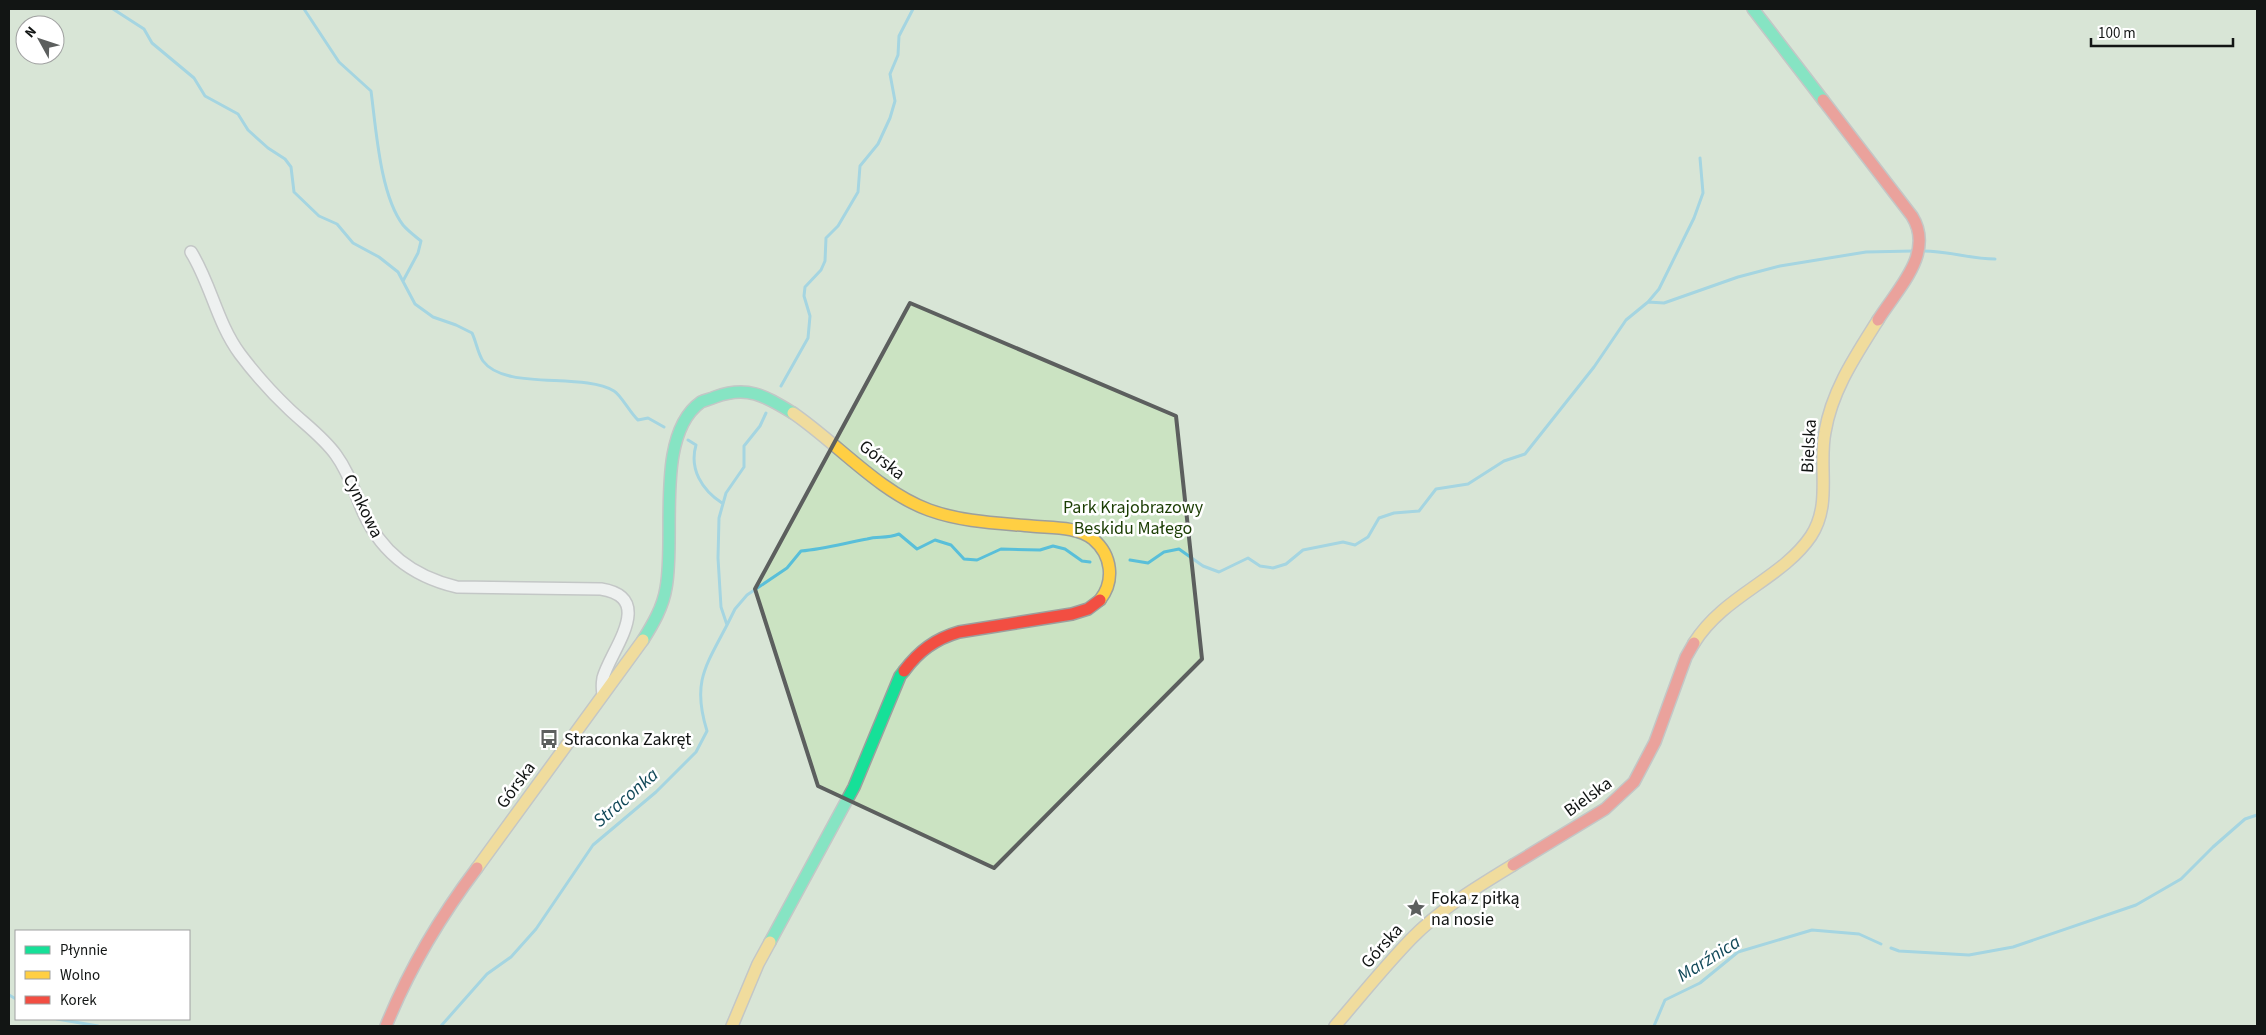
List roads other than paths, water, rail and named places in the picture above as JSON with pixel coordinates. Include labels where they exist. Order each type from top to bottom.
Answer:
[{"type":"street","name":"Bielska","points":[[1565,834],[1616,802],[1634,782],[1655,742],[1686,657],[1702,631],[1729,604],[1794,555],[1812,535],[1820,517],[1824,493],[1824,434],[1831,402],[1854,358],[1920,251],[1919,228],[1912,216],[1753,9]]},
{"type":"street","name":"Cynkowa","points":[[191,252],[231,340],[266,384],[334,452],[347,472],[374,533],[395,558],[416,572],[443,584],[457,587],[601,589],[611,591],[623,598],[626,603],[626,626],[603,678],[603,694]]},
{"type":"street","name":"Górska","points":[[386,1026],[405,980],[427,940],[652,625],[666,596],[670,561],[670,464],[676,436],[682,423],[696,406],[705,400],[724,392],[748,391],[777,402],[806,422],[891,490],[915,506],[929,512],[970,521],[1076,531],[1098,541],[1108,559],[1110,572],[1107,589],[1100,601],[1086,610],[1072,614],[949,634],[928,644],[910,661],[900,676],[854,786],[758,964],[732,1026]]},
{"type":"street","name":"Górska","points":[[1335,1026],[1403,948],[1428,923],[1477,887],[1565,834]]},
{"type":"waterway","points":[[113,9],[144,29],[152,43],[194,78],[205,96],[238,114],[248,130],[268,148],[285,159],[291,167],[294,192],[319,216],[337,224],[353,243],[379,257],[398,272],[415,304],[433,317],[472,333],[481,358],[494,370],[508,376],[526,379],[600,385],[617,393],[638,420],[648,418],[664,427]]},
{"type":"waterway","points":[[304,9],[339,62],[371,91],[380,161],[389,197],[403,225],[421,241],[418,253],[403,281]]},
{"type":"waterway","name":"Straconka","points":[[781,386],[808,338],[810,316],[804,296],[805,287],[821,270],[825,261],[826,238],[838,226],[858,192],[860,166],[878,144],[890,118],[895,101],[890,74],[898,55],[899,36],[913,9]]},
{"type":"waterway","points":[[1648,302],[1659,289],[1694,218],[1703,193],[1700,158]]},
{"type":"waterway","points":[[1130,560],[1148,563],[1164,552],[1179,549],[1203,566],[1219,572],[1248,558],[1260,566],[1273,568],[1286,564],[1303,550],[1343,542],[1355,545],[1368,537],[1379,518],[1394,513],[1419,511],[1436,489],[1468,484],[1504,461],[1525,454],[1594,367],[1626,320],[1648,302],[1664,303],[1738,277],[1780,266],[1866,252],[1913,251]]},
{"type":"waterway","points":[[1924,251],[1995,259]]},
{"type":"waterway","name":"Straconka","points":[[441,1026],[487,974],[511,957],[536,929],[593,845],[656,792],[696,752],[707,731],[701,700],[703,676],[712,653],[727,625],[721,607],[718,558],[719,518],[726,493],[744,467],[744,446],[760,426],[766,413]]},
{"type":"waterway","points":[[688,440],[696,445],[694,462],[699,478],[709,492],[722,503]]},
{"type":"waterway","points":[[727,625],[735,609],[747,595],[787,568],[801,551],[871,538],[899,534],[917,549],[935,540],[951,545],[964,559],[977,560],[1001,549],[1040,550],[1053,546],[1065,549],[1082,561],[1090,562]]},
{"type":"waterway","points":[[1891,948],[1899,951],[1969,955],[2013,947],[2136,905],[2181,879],[2245,819],[2257,815]]},
{"type":"waterway","name":"Marźnica","points":[[1654,1026],[1665,1000],[1700,983],[1738,952],[1812,930],[1859,934],[1881,944]]},
{"type":"waterway","points":[[9,995],[15,998]]},
{"type":"waterway","points":[[63,1020],[98,1026]]},
{"type":"place","name":"Straconka Zakręt","points":[[549,739]]},
{"type":"place","name":"Foka z piłką na nosie","points":[[1416,908]]},
{"type":"park label","name":"Park Krajobrazowy Beskidu Małego","points":[[1133,517]]}]
